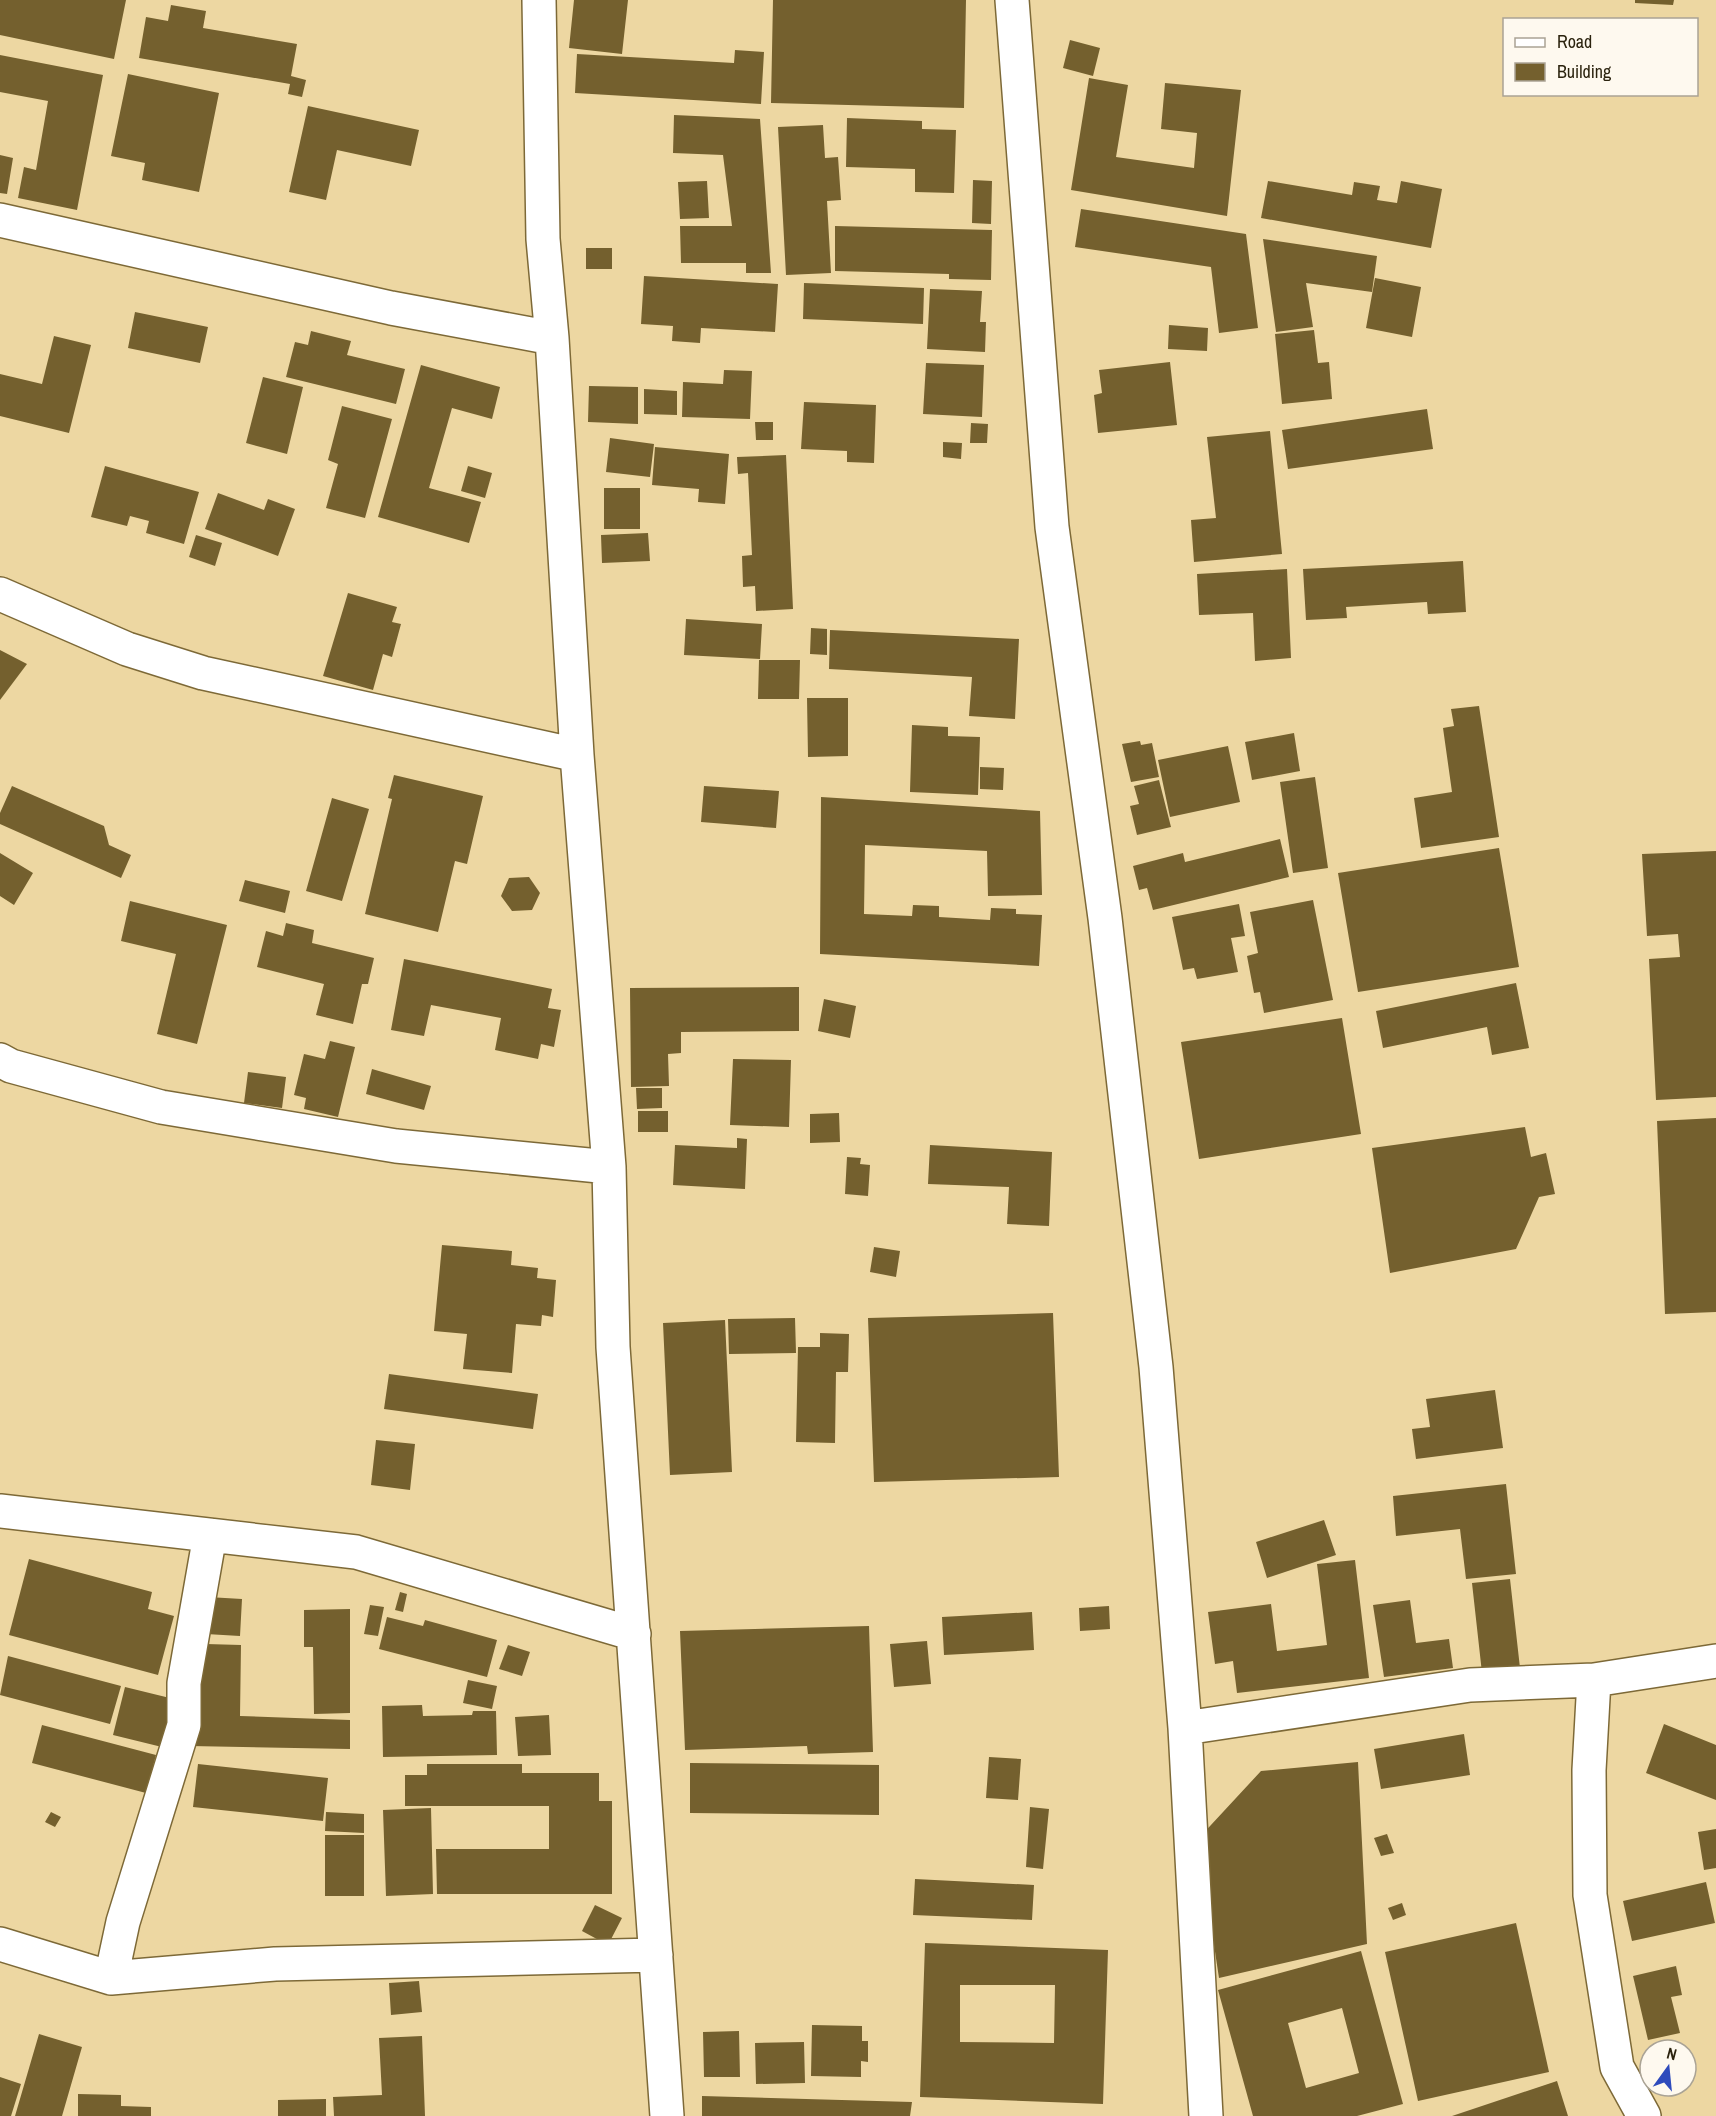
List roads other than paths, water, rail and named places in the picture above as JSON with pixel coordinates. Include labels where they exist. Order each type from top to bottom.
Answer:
[{"type":"street","points":[[539,0],[543,239],[552,338],[577,754],[609,1167],[613,1347],[667,2116]]},
{"type":"street","points":[[1012,0],[1052,526],[1105,918],[1156,1367],[1185,1728],[1206,2116]]},
{"type":"street","points":[[0,220],[391,308],[552,338]]},
{"type":"street","points":[[0,594],[127,649],[203,673],[577,754]]},
{"type":"street","points":[[0,1060],[11,1066],[161,1107],[396,1146],[609,1167]]},
{"type":"street","points":[[0,1511],[356,1552],[634,1634]]},
{"type":"street","points":[[111,1978],[123,1922],[184,1725],[184,1683],[210,1536]]},
{"type":"street","points":[[1185,1728],[1470,1685],[1594,1680],[1716,1661]]},
{"type":"street","points":[[1594,1680],[1589,1770],[1590,1895],[1617,2067],[1644,2116]]},
{"type":"street","points":[[0,1944],[111,1978],[275,1964],[656,1955]]}]
